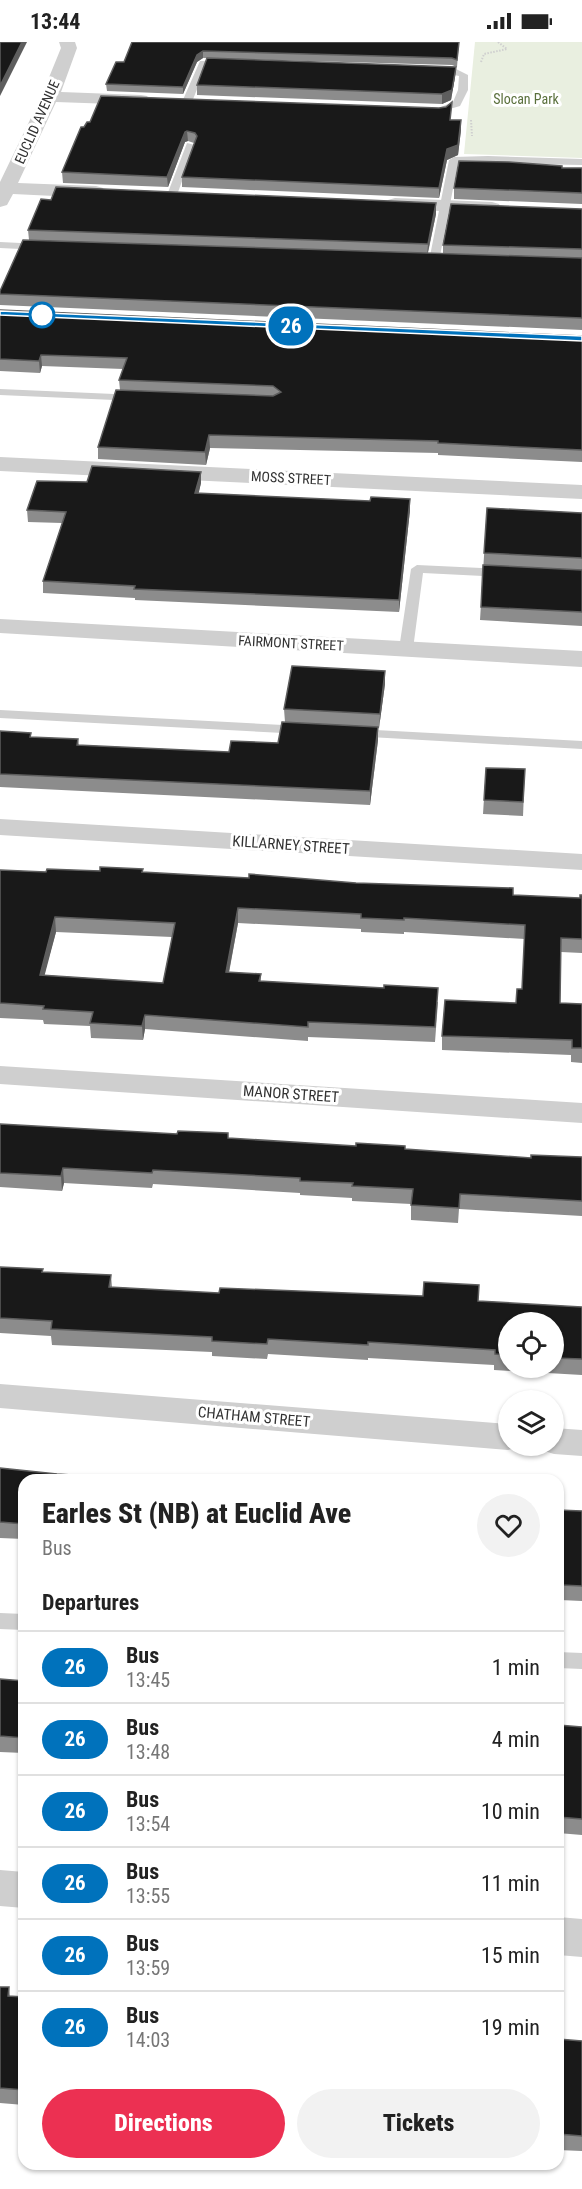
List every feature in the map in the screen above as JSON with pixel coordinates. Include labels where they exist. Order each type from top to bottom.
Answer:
[{"type":"street","name":"EUCLID AVENUE","points":[[4,194],[50,97],[69,48],[67,42]]},
{"type":"street","points":[[50,97],[210,103]]},
{"type":"street","points":[[418,110],[439,111]]},
{"type":"street","points":[[4,194],[113,193]]},
{"type":"street","points":[[149,194],[196,196]]},
{"type":"street","points":[[374,203],[513,209]]},
{"type":"street","name":"MOSS STREET","points":[[0,464],[582,492]]},
{"type":"street","name":"FAIRMONT STREET","points":[[0,626],[582,659]]},
{"type":"street","name":"KILLARNEY STREET","points":[[0,827],[582,862]]},
{"type":"street","name":"MANOR STREET","points":[[0,1075],[582,1113]]},
{"type":"street","name":"CHATHAM STREET","points":[[0,1396],[498,1436]]},
{"type":"street","points":[[564,1442],[582,1443]]},
{"type":"street","points":[[0,1888],[18,1890]]},
{"type":"street","points":[[564,1936],[582,1938]]},
{"type":"lane","points":[[175,102],[203,63],[239,64]]},
{"type":"lane","points":[[428,70],[452,70],[464,75],[464,90],[457,104],[439,111]]},
{"type":"lane","points":[[172,195],[190,145]]},
{"type":"lane","points":[[434,261],[454,160],[582,162]]},
{"type":"lane","points":[[0,245],[56,247]]},
{"type":"lane","points":[[0,392],[154,399]]},
{"type":"lane","points":[[405,649],[417,569],[512,574]]},
{"type":"lane","points":[[0,714],[321,731]]},
{"type":"lane","points":[[344,732],[582,745]]},
{"type":"lane","points":[[0,1621],[18,1622]]},
{"type":"lane","points":[[564,1660],[582,1661]]},
{"type":"path","points":[[464,75],[477,69],[484,54],[507,49],[498,42]]},
{"type":"path","points":[[439,111],[465,116],[471,121],[472,141],[481,147],[488,159]]},
{"type":"green space","name":"Slocan Park","points":[[475,42],[582,42],[582,158],[464,154]]},
{"type":"building","points":[[0,42],[22,42],[0,86]]},
{"type":"building","points":[[132,42],[459,42],[457,60],[452,58],[203,51],[197,55],[183,87],[106,84],[116,62],[124,62]]},
{"type":"building","points":[[207,58],[456,67],[452,90],[442,94],[197,85]]},
{"type":"building","points":[[101,96],[439,108],[446,107],[452,102],[450,120],[461,120],[458,145],[447,149],[439,188],[182,177],[197,136],[187,131],[167,177],[62,172],[81,127],[90,122]]},
{"type":"building","points":[[459,161],[509,162],[582,168],[582,193],[454,188]]},
{"type":"building","points":[[56,187],[436,203],[428,244],[28,230],[41,199],[51,200]]},
{"type":"building","points":[[451,204],[582,209],[582,249],[443,245]]},
{"type":"building","points":[[23,240],[582,258],[582,318],[0,294]]},
{"type":"building","points":[[0,310],[582,336],[582,450],[438,443],[438,441],[209,435],[205,452],[98,447],[116,390],[273,396],[281,392],[273,386],[119,380],[127,358],[41,355],[39,361],[0,359]]},
{"type":"building","points":[[92,466],[201,472],[195,493],[370,501],[371,497],[410,499],[399,600],[134,589],[135,586],[43,581],[66,512],[27,510],[37,481],[87,482]]},
{"type":"building","points":[[487,508],[582,513],[582,558],[484,553]]},
{"type":"building","points":[[483,565],[582,570],[582,612],[481,607]]},
{"type":"building","points":[[292,666],[385,671],[380,714],[284,709]]},
{"type":"building","points":[[282,722],[378,727],[370,791],[0,774],[0,731],[31,733],[30,737],[78,739],[77,745],[229,752],[231,741],[278,743]]},
{"type":"building","points":[[486,768],[525,769],[523,802],[484,800]]},
{"type":"building","points":[[100,867],[143,869],[142,872],[249,878],[249,874],[356,883],[513,888],[513,895],[580,898],[582,895],[582,939],[561,938],[560,1003],[582,1004],[582,1048],[572,1048],[572,1040],[442,1036],[445,1000],[516,1003],[517,989],[522,989],[525,925],[404,918],[404,920],[361,918],[361,914],[238,908],[226,972],[261,974],[259,981],[384,988],[384,985],[438,988],[435,1027],[308,1022],[308,1027],[145,1015],[142,1026],[90,1023],[93,1012],[43,1009],[44,1006],[0,1003],[0,870],[100,871]],"holes":[[[55,917],[175,923],[163,983],[40,975]]]},
{"type":"building","points":[[0,1124],[177,1134],[178,1131],[228,1133],[228,1138],[356,1146],[356,1143],[405,1146],[405,1149],[531,1158],[531,1155],[582,1157],[582,1201],[460,1194],[459,1208],[411,1205],[413,1189],[300,1181],[300,1178],[63,1168],[61,1176],[0,1173]]},
{"type":"building","points":[[0,1267],[43,1269],[42,1272],[111,1275],[109,1287],[219,1293],[220,1288],[423,1296],[424,1282],[479,1285],[478,1301],[582,1307],[582,1359],[564,1358],[564,1312],[498,1312],[498,1354],[495,1354],[495,1350],[368,1342],[368,1345],[268,1339],[267,1344],[212,1341],[212,1337],[51,1329],[52,1321],[0,1318]]},
{"type":"building","points":[[0,1468],[57,1474],[18,1474],[18,1524],[0,1522]]},
{"type":"building","points":[[564,1510],[582,1511],[582,1586],[564,1585]]},
{"type":"building","points":[[0,1679],[18,1680],[18,1738],[0,1736]]},
{"type":"building","points":[[564,1726],[582,1727],[582,1819],[564,1818]]},
{"type":"building","points":[[0,1987],[9,1987],[8,1996],[18,1997],[18,2090],[0,2088]]},
{"type":"building","points":[[564,2040],[582,2041],[582,2136],[564,2134]]},
{"type":"bus line","name":"26","points":[[0,313],[582,338]]}]
